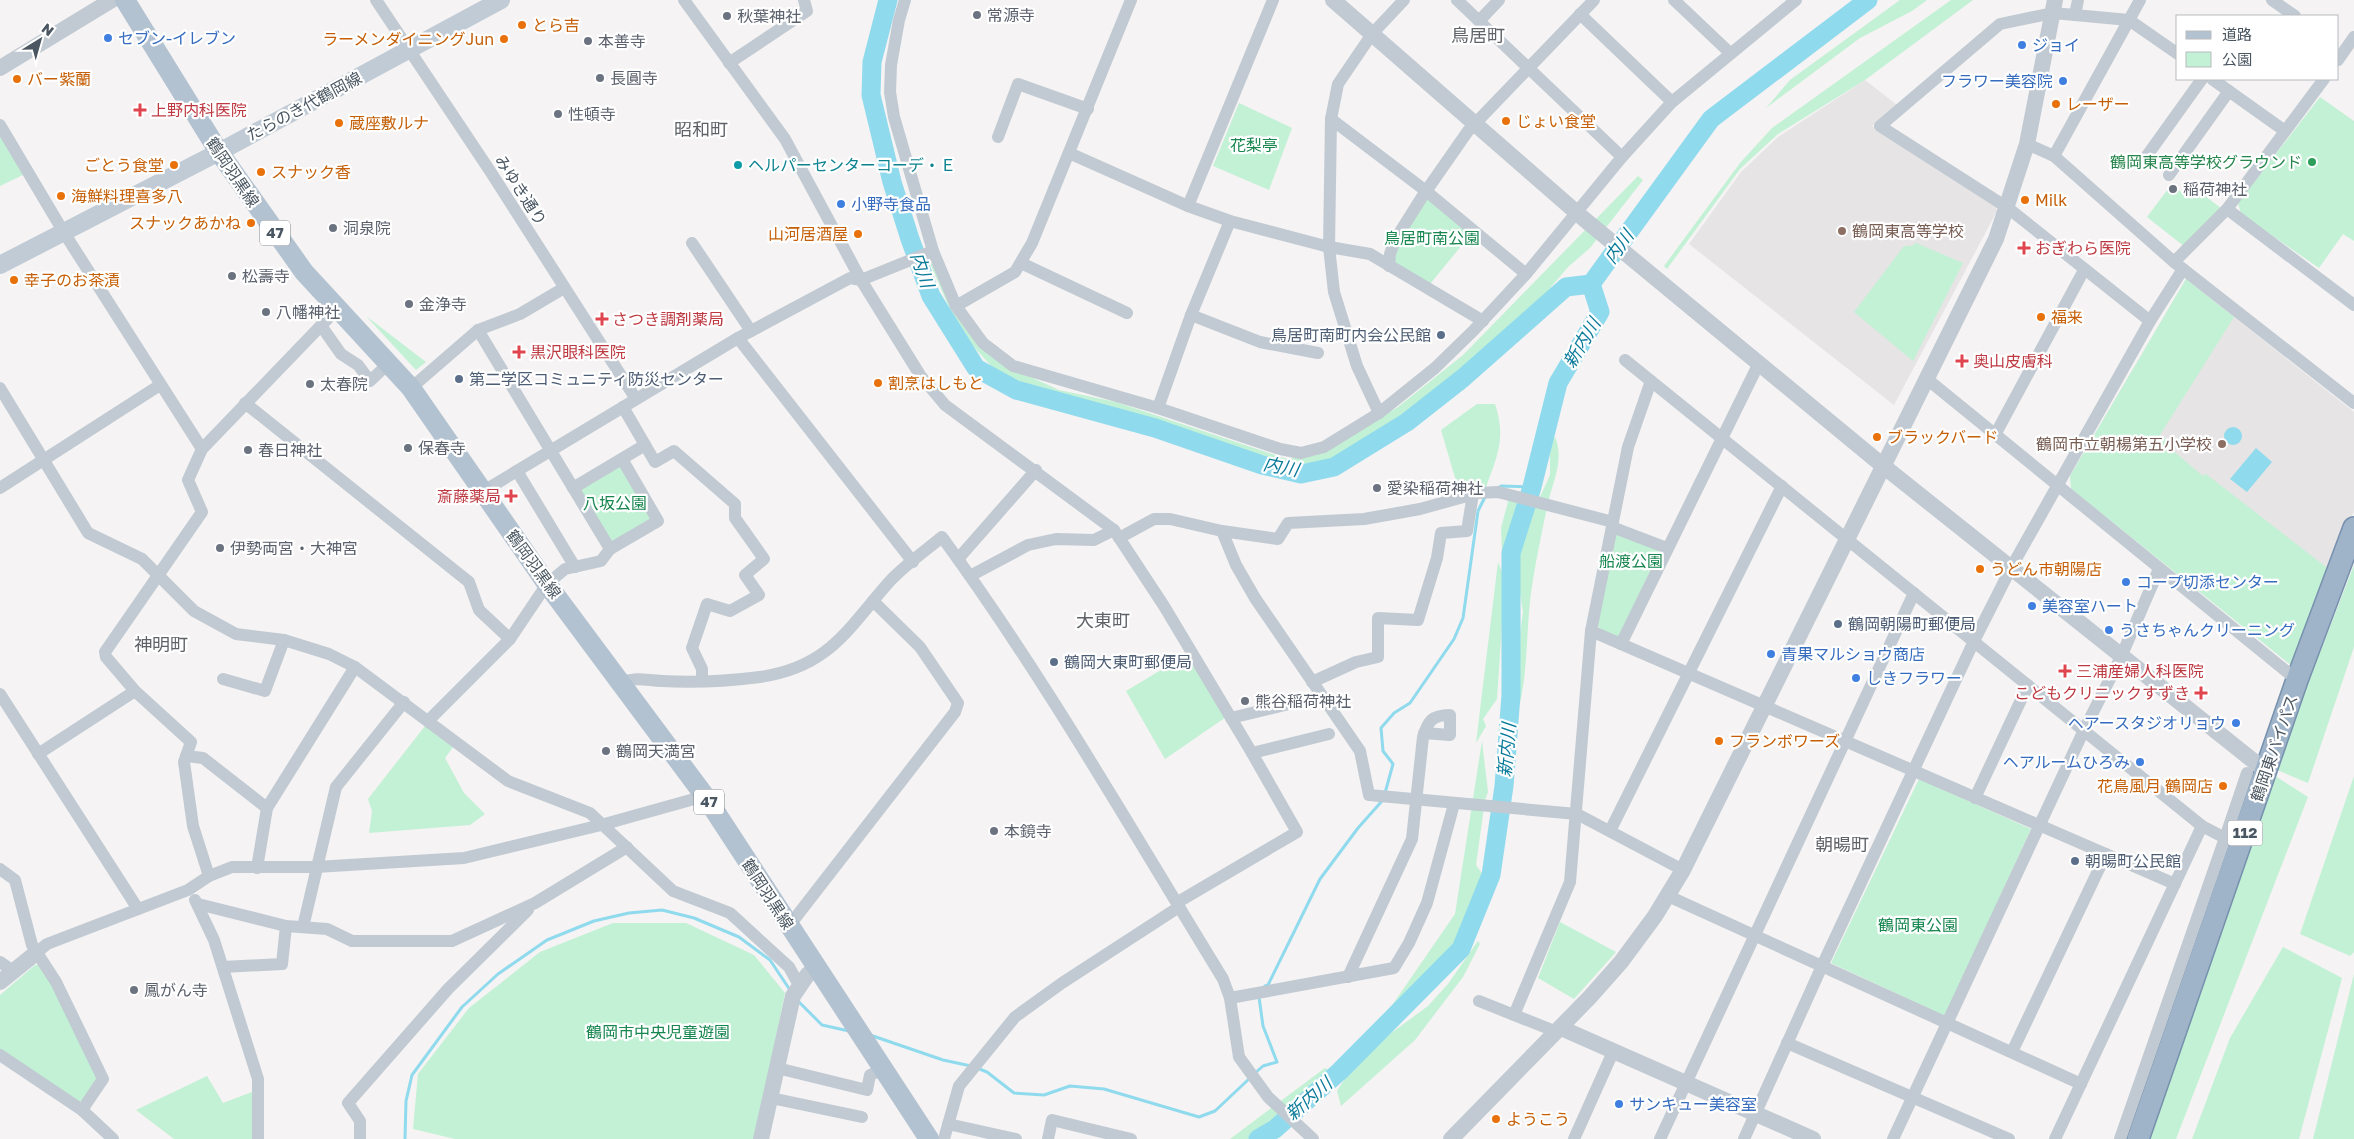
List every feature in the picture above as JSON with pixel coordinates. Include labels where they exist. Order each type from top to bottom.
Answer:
[{"type":"highway","name":"鶴岡東バイパス","points":[[2138,1139],[2256,772],[2297,680],[2354,528]]},
{"type":"main road","name":"鶴岡羽黒線","points":[[125,0],[219,152],[304,272],[336,310],[411,388],[547,584],[705,796],[929,1139]]},
{"type":"main road","name":"たらのき代鶴岡線","points":[[0,265],[219,152],[501,0]]},
{"type":"street","points":[[0,68],[112,0]]},
{"type":"street","name":"みゆき通り","points":[[376,0],[490,171],[636,399]]},
{"type":"street","points":[[684,0],[785,139],[861,280],[915,367],[945,404],[1036,470],[1116,534],[1164,606],[1297,832],[1178,904],[1015,1017],[959,1086],[944,1139]]},
{"type":"street","points":[[729,63],[807,10],[804,0]]},
{"type":"street","points":[[905,0],[899,20],[891,65],[890,92],[894,118],[933,251],[956,306],[982,343],[1013,366],[1158,408],[1230,433],[1301,453],[1324,447],[1379,413],[1437,366],[1483,321],[1580,216],[1622,157],[1672,102],[1796,0]]},
{"type":"street","points":[[956,306],[1015,272],[1032,243],[1131,0]]},
{"type":"street","points":[[1188,206],[1273,0]]},
{"type":"street","points":[[1334,0],[1580,216],[1882,465],[2121,657],[2256,772],[2225,838],[2120,1139]]},
{"type":"street","points":[[1379,413],[1357,366],[1334,292],[1329,247],[1331,119],[1338,84],[1372,34],[1404,0]]},
{"type":"street","points":[[1457,0],[1622,157]]},
{"type":"street","points":[[1479,21],[1499,0]]},
{"type":"street","points":[[1389,266],[1390,254],[1395,240],[1426,191],[1475,123],[1594,0]]},
{"type":"street","points":[[2075,15],[2078,0]]},
{"type":"street","points":[[2054,156],[2140,0]]},
{"type":"street","points":[[2272,0],[2294,15]]},
{"type":"street","points":[[1682,3],[1730,53]]},
{"type":"street","points":[[1451,1139],[1559,1030],[1621,962],[1668,896],[1683,870],[1882,465],[1996,239],[2008,208],[2027,144],[2054,6]]},
{"type":"street","points":[[2150,320],[2084,270],[2008,208],[1880,126],[2000,24],[2054,6],[2075,15],[2129,20],[2176,53]]},
{"type":"street","points":[[1580,14],[1672,102]]},
{"type":"street","points":[[2343,54],[2354,37]]},
{"type":"street","points":[[2146,157],[2201,80]]},
{"type":"street","points":[[2214,80],[2285,131]]},
{"type":"street","points":[[1744,1139],[1822,966],[1974,641],[2011,568],[2150,320],[2178,266],[2227,209],[2323,80]]},
{"type":"street","points":[[998,137],[1018,84],[1088,109]]},
{"type":"street","points":[[2169,175],[2230,91]]},
{"type":"street","points":[[1331,119],[1426,191],[1526,274]]},
{"type":"street","points":[[0,124],[63,231],[202,449]]},
{"type":"street","points":[[2027,144],[2054,156],[2178,266],[2354,403]]},
{"type":"street","points":[[1069,153],[1188,206],[1230,221],[1329,247],[1370,254],[1483,321]]},
{"type":"street","points":[[2227,209],[2354,305]]},
{"type":"street","points":[[1158,408],[1191,315],[1230,221]]},
{"type":"street","points":[[692,243],[751,331]]},
{"type":"street","points":[[482,492],[738,338],[850,278],[861,280],[904,265],[933,251]]},
{"type":"street","points":[[1021,262],[1127,313]]},
{"type":"street","points":[[1995,435],[2084,270]]},
{"type":"street","points":[[411,388],[478,330],[520,314],[564,288]]},
{"type":"street","points":[[209,876],[193,826],[184,762],[191,742],[135,691],[106,657],[105,652],[159,577],[202,512],[188,480],[202,449],[245,403],[322,327],[336,310]]},
{"type":"street","points":[[1191,315],[1260,342],[1318,353]]},
{"type":"street","points":[[322,327],[341,354],[358,365],[370,381],[388,364]]},
{"type":"street","points":[[478,330],[610,549]]},
{"type":"street","points":[[738,338],[913,562]]},
{"type":"street","points":[[1625,360],[2202,826],[2225,838]]},
{"type":"street","points":[[1621,644],[1759,363]]},
{"type":"street","points":[[1927,379],[2297,680]]},
{"type":"street","points":[[1514,1015],[1570,882],[1591,631],[1628,448],[1651,380]]},
{"type":"street","points":[[0,488],[160,385]]},
{"type":"street","points":[[0,388],[88,533],[142,559],[194,611],[236,634],[284,640],[329,654],[355,667],[429,720],[508,781],[590,813],[673,890],[730,913],[788,967],[799,985]]},
{"type":"street","points":[[245,403],[469,582],[479,610],[510,639]]},
{"type":"street","points":[[623,407],[655,462],[674,451],[735,504],[735,518],[764,559],[745,575],[759,595],[730,611],[706,604],[692,648],[702,669],[702,680]]},
{"type":"street","points":[[573,488],[645,446]]},
{"type":"street","points":[[429,720],[510,639],[547,584],[565,569],[601,561],[610,549],[658,521],[622,459]]},
{"type":"street","points":[[958,559],[1036,470]]},
{"type":"street","points":[[517,471],[575,566]]},
{"type":"street","points":[[1610,832],[1687,672],[1782,486]]},
{"type":"street","points":[[970,576],[1028,545],[1056,539],[1094,540],[1116,534],[1154,519],[1170,519],[1222,531],[1278,539],[1288,523],[1364,519],[1420,509],[1473,494],[1498,492],[1613,524],[1667,548]]},
{"type":"street","points":[[1312,682],[1356,662],[1378,657],[1378,618],[1418,620],[1437,558],[1442,533],[1467,530],[1473,494]]},
{"type":"street","points":[[1222,531],[1236,565],[1255,598],[1360,751],[1369,795],[1577,814],[1683,870]]},
{"type":"street","points":[[621,682],[637,677],[661,681],[762,676],[804,666],[842,639],[892,579],[942,537],[970,576],[1123,811],[1223,979],[1230,998],[1239,1058],[1268,1097],[1313,1139]]},
{"type":"street","points":[[1893,1139],[2084,730],[2121,657],[2159,569]]},
{"type":"street","points":[[1660,1139],[1914,593]]},
{"type":"street","points":[[789,926],[955,712],[958,704],[920,647],[873,602]]},
{"type":"street","points":[[1591,631],[2175,884]]},
{"type":"street","points":[[223,679],[265,691],[284,640]]},
{"type":"street","points":[[257,868],[267,808],[355,667]]},
{"type":"street","points":[[1975,798],[2028,685]]},
{"type":"street","points":[[38,754],[135,691]]},
{"type":"street","points":[[0,694],[138,909]]},
{"type":"street","points":[[1231,718],[1322,696]]},
{"type":"street","points":[[303,927],[336,787],[404,702]]},
{"type":"street","points":[[1348,976],[1412,839],[1424,733]]},
{"type":"street","points":[[1252,753],[1329,734]]},
{"type":"street","points":[[186,756],[203,758],[267,808]]},
{"type":"street","points":[[0,982],[6,967],[36,953],[47,944],[188,890],[209,876],[232,868],[316,867],[464,858],[705,796]]},
{"type":"street","points":[[1230,998],[1394,968],[1409,943],[1426,903],[1458,804]]},
{"type":"street","points":[[2055,1139],[2202,826]]},
{"type":"street","points":[[198,904],[286,926],[327,929],[352,941],[452,941],[535,903],[627,847]]},
{"type":"street","points":[[2012,1052],[2106,854]]},
{"type":"street","points":[[2,876],[15,880],[32,946],[56,982],[102,1079],[82,1110]]},
{"type":"street","points":[[188,890],[198,904],[223,967],[258,1079],[258,1139]]},
{"type":"street","points":[[1668,896],[2081,1084]]},
{"type":"street","points":[[360,1139],[360,1121],[348,1103],[448,989],[535,903]]},
{"type":"street","points":[[223,967],[282,964],[286,926]]},
{"type":"street","points":[[761,1139],[793,996],[808,974],[820,970]]},
{"type":"street","points":[[1479,1001],[1613,1052],[1813,1139]]},
{"type":"street","points":[[1787,1043],[2009,1139]]},
{"type":"street","points":[[1574,1139],[1613,1052]]},
{"type":"street","points":[[0,1056],[82,1110],[113,1139]]},
{"type":"street","points":[[777,1068],[867,1090],[870,1075],[884,1070]]},
{"type":"street","points":[[770,1098],[862,1117]]},
{"type":"street","points":[[1048,1139],[1052,1120],[1131,1139]]},
{"type":"street","points":[[948,1124],[1016,1139]]},
{"type":"shaded area","name":"鶴岡東高等学校","points":[[1865,80],[1897,105],[1872,126],[1995,204],[1997,211],[1894,405],[1689,244],[1741,172],[1778,137]]},
{"type":"shaded area","name":"鶴岡市立朝楊第五小学校","points":[[2186,279],[2354,412],[2354,511],[2292,666],[2070,476]]},
{"type":"green space","points":[[1900,0],[1927,0],[1912,11],[1860,38],[1766,108],[1790,80]]},
{"type":"green space","points":[[1951,0],[1973,0],[1865,80],[1778,134],[1740,169],[1667,269],[1664,266],[1740,163],[1772,128]]},
{"type":"green space","name":"鶴岡東高等学校グラウンド","points":[[2320,97],[2354,121],[2354,241],[2343,234],[2319,268],[2241,214],[2238,203]]},
{"type":"green space","name":"花梨亭","points":[[1239,103],[1292,128],[1269,190],[1213,166]]},
{"type":"green space","points":[[0,128],[27,173],[0,186]]},
{"type":"green space","points":[[1638,176],[1643,180],[1590,248],[1568,267],[1551,287],[1551,291],[1541,303],[1528,308],[1516,323],[1448,381],[1378,432],[1336,458],[1317,463],[1293,464],[1268,461],[1164,424],[1038,391],[1002,378],[973,346],[955,321],[929,261],[934,259],[960,320],[1011,368],[1059,390],[1116,402],[1287,459],[1317,455],[1398,407],[1463,355]]},
{"type":"green space","name":"稲荷神社","points":[[2171,185],[2184,194],[2191,185],[2222,209],[2185,247],[2147,217]]},
{"type":"green space","name":"鳥居町南公園","points":[[1427,195],[1471,234],[1430,284],[1392,263],[1394,251]]},
{"type":"green space","points":[[1916,243],[1963,263],[1913,361],[1854,312],[1904,246],[1912,246]]},
{"type":"green space","points":[[2186,279],[2234,317],[2160,435],[2168,440],[2165,444],[2203,476],[2206,474],[2330,570],[2292,666],[2071,489],[2070,476]]},
{"type":"green space","points":[[366,316],[426,362],[416,370]]},
{"type":"green space","points":[[1477,404],[1495,404],[1500,426],[1499,446],[1486,487],[1459,491],[1441,430]]},
{"type":"green space","points":[[1555,437],[1559,454],[1557,472],[1547,507],[1534,573],[1524,678],[1516,718],[1518,693],[1515,668],[1523,612],[1517,576],[1518,545],[1550,475],[1550,444]]},
{"type":"green space","name":"八坂公園","points":[[620,463],[654,520],[611,544],[577,488]]},
{"type":"green space","points":[[1509,498],[1519,501],[1511,542],[1502,553],[1501,528]]},
{"type":"green space","name":"船渡公園","points":[[1615,531],[1660,549],[1621,635],[1616,638],[1601,631],[1596,622]]},
{"type":"green space","points":[[1498,562],[1505,579],[1497,699],[1483,719],[1486,726],[1476,743]]},
{"type":"green space","points":[[2354,565],[2354,647],[2308,783],[2275,769]]},
{"type":"green space","points":[[1186,655],[1226,717],[1165,759],[1126,691]]},
{"type":"green space","points":[[425,726],[453,747],[445,758],[464,793],[485,814],[470,825],[369,833],[372,811],[368,799]]},
{"type":"green space","points":[[1482,741],[1488,792],[1485,800],[1476,865],[1484,876],[1460,945],[1420,987],[1384,1017],[1455,914]]},
{"type":"green space","points":[[2272,774],[2308,797],[2176,1139],[2146,1139]]},
{"type":"green space","points":[[2354,776],[2354,952],[2350,956],[2300,934]]},
{"type":"green space","name":"鶴岡東公園","points":[[1919,779],[2031,829],[1945,1016],[1831,963]]},
{"type":"green space","points":[[1560,922],[1616,952],[1574,999],[1538,978]]},
{"type":"green space","name":"鶴岡市中央児童遊園","points":[[613,923],[686,923],[754,955],[785,993],[755,1139],[455,1139],[413,1129],[418,1074],[469,1008],[540,952]]},
{"type":"green space","points":[[1478,941],[1480,944],[1463,977],[1415,1040],[1341,1106],[1337,1091],[1349,1072],[1390,1034],[1428,1006],[1448,984]]},
{"type":"green space","points":[[2283,947],[2342,978],[2299,1139],[2192,1139],[2230,1038]]},
{"type":"green space","points":[[35,965],[40,965],[54,983],[97,1078],[82,1101],[76,1101],[0,1050],[0,995]]},
{"type":"green space","points":[[2354,974],[2354,1139],[2313,1139]]},
{"type":"green space","points":[[1325,1068],[1331,1072],[1264,1132],[1252,1139],[1230,1139]]},
{"type":"green space","points":[[207,1076],[223,1103],[252,1092],[254,1139],[174,1139],[136,1110]]},
{"type":"water","points":[[2233,427],[2239,430],[2242,436],[2239,442],[2233,445],[2227,442],[2224,436],[2227,430]]},
{"type":"water","points":[[2256,448],[2272,462],[2247,492],[2230,479]]},
{"type":"waterway","name":"内川","points":[[888,0],[872,62],[871,95],[892,182],[931,296],[976,368],[1016,390],[1155,428],[1262,465],[1301,474],[1334,467],[1407,422],[1463,378],[1566,287],[1591,284],[1711,119],[1868,0]]},
{"type":"waterway","name":"新内川","points":[[1258,1139],[1275,1129],[1340,1071],[1461,949],[1491,875],[1504,786],[1511,695],[1511,553],[1532,487],[1558,383],[1600,312],[1591,284]]},
{"type":"waterway","points":[[1498,488],[1501,486],[1532,487]]},
{"type":"waterway","points":[[1385,793],[1393,764],[1383,751],[1381,728],[1394,713],[1410,703],[1454,639],[1463,618],[1478,511],[1485,497]]},
{"type":"waterway","points":[[1265,986],[1268,985],[1320,879],[1358,828],[1382,801]]},
{"type":"waterway","points":[[405,1139],[406,1101],[412,1075],[462,1007],[498,974],[547,940],[594,921],[629,913],[662,910],[694,918],[739,937],[770,960],[790,990]]},
{"type":"waterway","points":[[1254,1074],[1263,1066],[1277,1062],[1263,1026],[1259,997]]},
{"type":"waterway","points":[[798,1001],[822,1025],[849,1031]]},
{"type":"waterway","points":[[870,1035],[943,1060],[971,1066]]},
{"type":"waterway","points":[[977,1068],[987,1072],[1014,1093],[1044,1095],[1070,1086],[1104,1089],[1199,1117],[1215,1111],[1250,1078]]},
{"type":"place","name":"常源寺","points":[[977,15]]},
{"type":"place","name":"秋葉神社","points":[[727,16]]},
{"type":"place","name":"とら吉","points":[[522,25]]},
{"type":"place","name":"セブン-イレブン","points":[[108,38]]},
{"type":"place","name":"ラーメンダイニングJun","points":[[504,39]]},
{"type":"place","name":"本善寺","points":[[588,41]]},
{"type":"place","name":"ジョイ","points":[[2022,45]]},
{"type":"place","name":"長圓寺","points":[[600,78]]},
{"type":"place","name":"バー紫蘭","points":[[17,79]]},
{"type":"place","name":"フラワー美容院","points":[[2063,81]]},
{"type":"place","name":"レーザー","points":[[2056,104]]},
{"type":"place","name":"上野内科医院","points":[[140,110]]},
{"type":"place","name":"性頓寺","points":[[558,114]]},
{"type":"place","name":"じょい食堂","points":[[1506,121]]},
{"type":"place","name":"蔵座敷ルナ","points":[[339,123]]},
{"type":"place","name":"鶴岡東高等学校グラウンド","points":[[2312,162]]},
{"type":"place","name":"ごとう食堂","points":[[174,165]]},
{"type":"place","name":"ヘルパーセンターコーデ・Ｅ","points":[[738,165]]},
{"type":"place","name":"スナック香","points":[[261,172]]},
{"type":"place","name":"稲荷神社","points":[[2173,189]]},
{"type":"place","name":"海鮮料理喜多八","points":[[61,196]]},
{"type":"place","name":"Milk","points":[[2025,200]]},
{"type":"place","name":"小野寺食品","points":[[841,204]]},
{"type":"place","name":"スナックあかね","points":[[251,223]]},
{"type":"place","name":"洞泉院","points":[[333,228]]},
{"type":"place","name":"鶴岡東高等学校","points":[[1842,231]]},
{"type":"place","name":"山河居酒屋","points":[[858,234]]},
{"type":"place","name":"おぎわら医院","points":[[2024,248]]},
{"type":"place","name":"松壽寺","points":[[232,276]]},
{"type":"place","name":"幸子のお茶漬","points":[[14,280]]},
{"type":"place","name":"金浄寺","points":[[409,304]]},
{"type":"place","name":"八幡神社","points":[[266,312]]},
{"type":"place","name":"福来","points":[[2041,317]]},
{"type":"place","name":"さつき調剤薬局","points":[[602,319]]},
{"type":"place","name":"鳥居町南町内会公民館","points":[[1441,335]]},
{"type":"place","name":"黒沢眼科医院","points":[[519,352]]},
{"type":"place","name":"奥山皮膚科","points":[[1962,361]]},
{"type":"place","name":"第二学区コミュニティ防災センター","points":[[459,379]]},
{"type":"place","name":"割烹はしもと","points":[[878,383]]},
{"type":"place","name":"太春院","points":[[310,384]]},
{"type":"place","name":"ブラックバード","points":[[1877,437]]},
{"type":"place","name":"鶴岡市立朝楊第五小学校","points":[[2222,444]]},
{"type":"place","name":"保春寺","points":[[408,448]]},
{"type":"place","name":"春日神社","points":[[248,450]]},
{"type":"place","name":"愛染稲荷神社","points":[[1377,488]]},
{"type":"place","name":"斎藤薬局","points":[[511,496]]},
{"type":"place","name":"伊勢両宮・大神宮","points":[[220,548]]},
{"type":"place","name":"うどん市朝陽店","points":[[1980,569]]},
{"type":"place","name":"コープ切添センター","points":[[2126,582]]},
{"type":"place","name":"美容室ハート","points":[[2032,606]]},
{"type":"place","name":"鶴岡朝陽町郵便局","points":[[1838,624]]},
{"type":"place","name":"うさちゃんクリーニング","points":[[2109,630]]},
{"type":"place","name":"青果マルショウ商店","points":[[1771,654]]},
{"type":"place","name":"鶴岡大東町郵便局","points":[[1054,662]]},
{"type":"place","name":"三浦産婦人科医院","points":[[2065,671]]},
{"type":"place","name":"しきフラワー","points":[[1856,678]]},
{"type":"place","name":"こどもクリニックすずき","points":[[2201,693]]},
{"type":"place","name":"熊谷稲荷神社","points":[[1245,701]]},
{"type":"place","name":"ヘアースタジオリョウ","points":[[2236,723]]},
{"type":"place","name":"フランボワーズ","points":[[1719,741]]},
{"type":"place","name":"鶴岡天満宮","points":[[606,751]]},
{"type":"place","name":"ヘアルームひろみ","points":[[2140,762]]},
{"type":"place","name":"花鳥風月 鶴岡店","points":[[2223,786]]},
{"type":"place","name":"本鏡寺","points":[[994,831]]},
{"type":"place","name":"朝暘町公民館","points":[[2075,861]]},
{"type":"place","name":"鳳がん寺","points":[[134,990]]},
{"type":"place","name":"サンキュー美容室","points":[[1619,1104]]},
{"type":"place","name":"ようこう","points":[[1496,1119]]},
{"type":"district","name":"鳥居町","points":[[1478,36]]},
{"type":"district","name":"昭和町","points":[[701,130]]},
{"type":"district","name":"大東町","points":[[1103,621]]},
{"type":"district","name":"神明町","points":[[161,645]]},
{"type":"district","name":"朝暘町","points":[[1842,845]]}]
